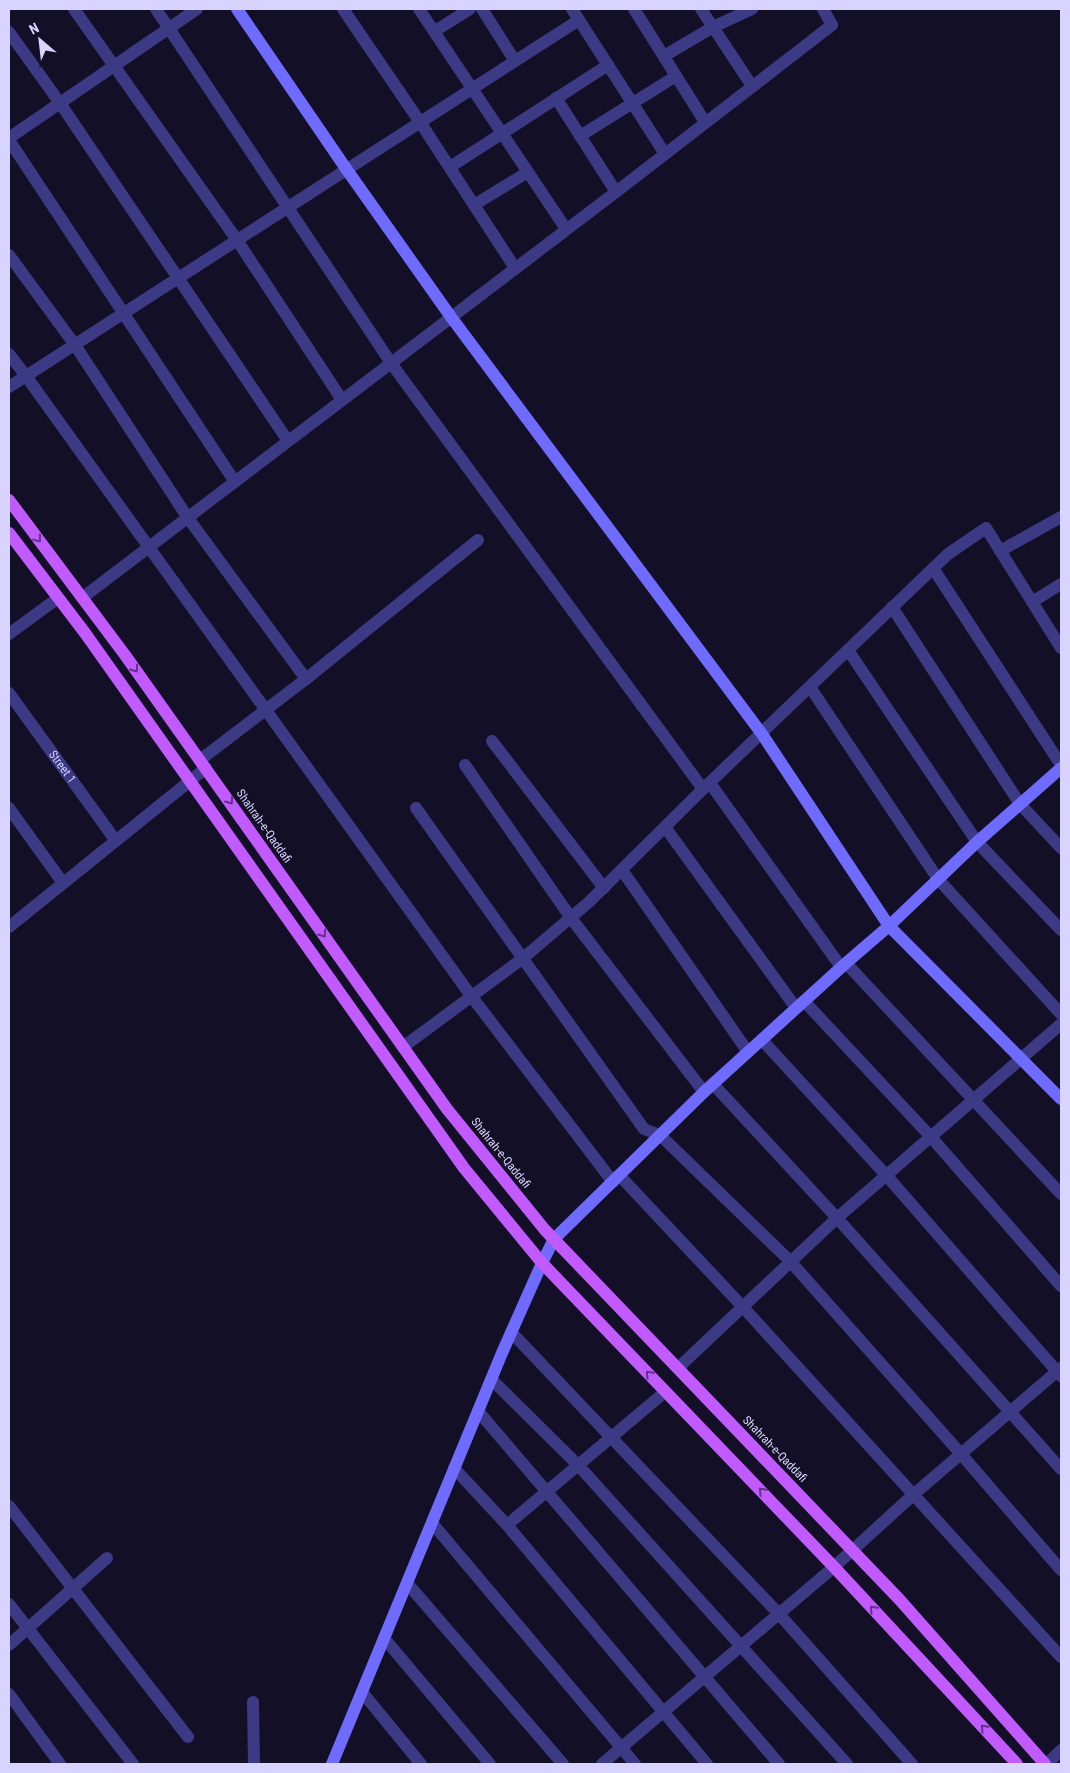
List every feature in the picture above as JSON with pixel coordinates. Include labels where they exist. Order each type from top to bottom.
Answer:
[{"type":"main road","name":"Shahrah-e-Qaddafi","points":[[9,500],[203,764],[447,1109],[554,1239],[900,1599],[1046,1764]]},
{"type":"main road","points":[[9,533],[190,781],[464,1168],[542,1263],[834,1567],[1017,1764]]},
{"type":"street","points":[[74,9],[238,240],[342,400]]},
{"type":"street","points":[[156,9],[392,362],[707,786],[843,965],[973,1099],[1061,1194]]},
{"type":"street","points":[[197,9],[9,139],[235,482]]},
{"type":"street","points":[[237,9],[347,170],[451,317],[762,734],[889,926],[1061,1099]]},
{"type":"street","points":[[343,9],[420,122],[515,268]]},
{"type":"street","points":[[419,9],[566,229]]},
{"type":"street","points":[[435,31],[470,9]]},
{"type":"street","points":[[482,9],[515,61]]},
{"type":"street","points":[[572,9],[665,154]]},
{"type":"street","points":[[634,9],[705,122]]},
{"type":"street","points":[[701,9],[752,86]]},
{"type":"street","points":[[664,56],[714,27],[752,9]]},
{"type":"street","points":[[82,598],[616,192],[832,25],[823,9]]},
{"type":"street","points":[[9,388],[579,20]]},
{"type":"street","points":[[9,32],[60,102],[288,441]]},
{"type":"street","points":[[450,168],[608,65]]},
{"type":"street","points":[[580,136],[676,76]]},
{"type":"street","points":[[556,98],[616,192]]},
{"type":"street","points":[[474,205],[528,172]]},
{"type":"street","points":[[9,255],[75,345],[188,518],[306,679]]},
{"type":"street","points":[[9,354],[472,998],[616,1179],[742,1306],[1061,1657]]},
{"type":"street","points":[[1000,551],[1061,517]]},
{"type":"street","points":[[403,1047],[472,998],[571,918],[933,568],[948,554],[986,528],[1032,602],[1060,641]]},
{"type":"street","points":[[9,927],[190,781],[203,764],[265,710],[478,540]]},
{"type":"street","points":[[336,1761],[362,1692],[491,1379],[554,1239],[708,1088],[843,965],[889,926],[977,842],[1061,766],[933,568]]},
{"type":"street","points":[[1032,602],[1061,584]]},
{"type":"street","points":[[9,634],[58,598]]},
{"type":"street","points":[[892,607],[1020,804],[1061,848]]},
{"type":"street","points":[[848,650],[977,842],[1061,930]]},
{"type":"street","points":[[810,686],[938,879],[1061,1014]]},
{"type":"street","name":"Street 1","points":[[9,693],[116,840]]},
{"type":"street","points":[[492,741],[604,888]]},
{"type":"street","points":[[465,765],[571,918],[708,1088],[837,1218],[1061,1470]]},
{"type":"street","points":[[9,808],[63,883]]},
{"type":"street","points":[[416,808],[644,1129],[660,1135],[790,1261],[1061,1570]]},
{"type":"street","points":[[665,827],[800,1005],[931,1138],[1061,1286]]},
{"type":"street","points":[[622,870],[748,1052]]},
{"type":"street","points":[[678,1368],[837,1218],[931,1138],[973,1099],[1023,1059],[1061,1024]]},
{"type":"street","points":[[602,1764],[834,1567],[913,1495],[1060,1372],[886,1175],[762,1040]]},
{"type":"street","points":[[511,1332],[779,1614],[912,1764]]},
{"type":"street","points":[[491,1379],[578,1465],[847,1764]]},
{"type":"street","points":[[507,1525],[665,1392]]},
{"type":"street","points":[[478,1411],[779,1764]]},
{"type":"street","points":[[454,1468],[507,1525],[707,1764]]},
{"type":"street","points":[[9,1506],[188,1737]]},
{"type":"street","points":[[432,1523],[635,1764]]},
{"type":"street","points":[[9,1645],[107,1558]]},
{"type":"street","points":[[407,1582],[563,1764]]},
{"type":"street","points":[[9,1604],[132,1764]]},
{"type":"street","points":[[384,1638],[490,1764]]},
{"type":"street","points":[[362,1692],[421,1764]]},
{"type":"street","points":[[9,1694],[60,1764]]},
{"type":"street","points":[[253,1702],[254,1764]]},
{"type":"street","points":[[1046,1764],[1061,1750]]}]
